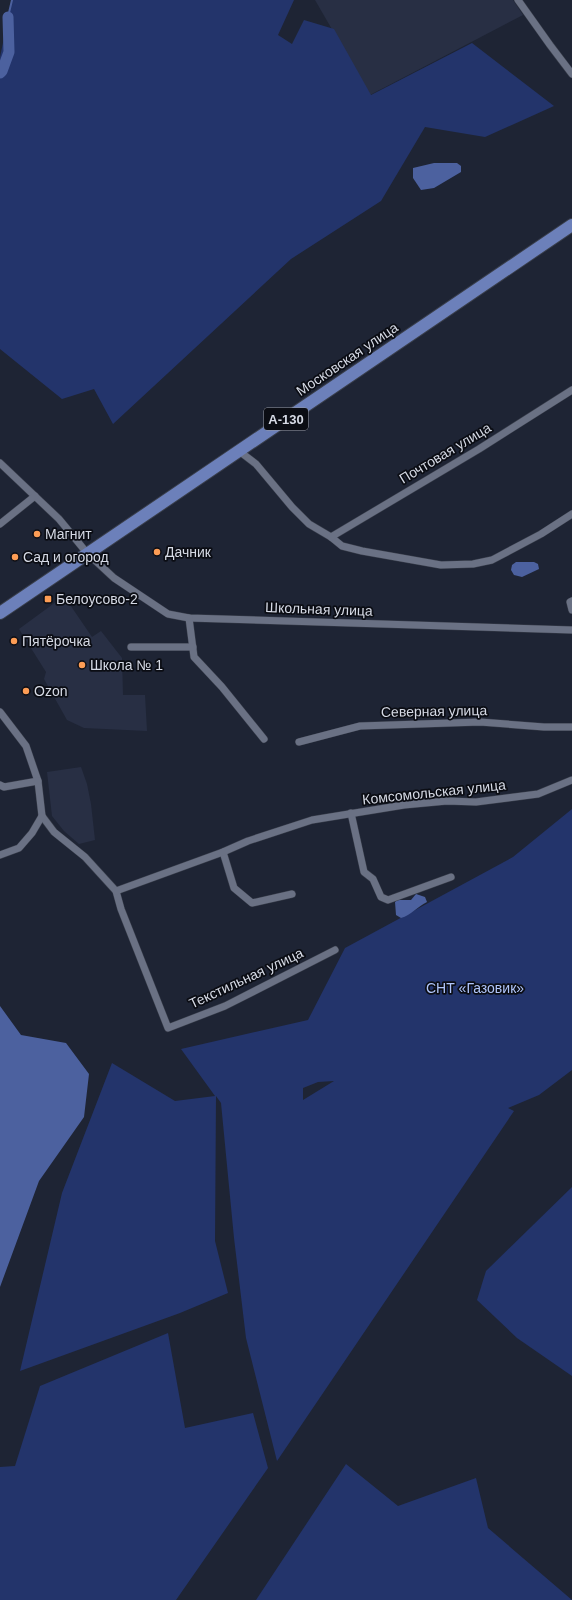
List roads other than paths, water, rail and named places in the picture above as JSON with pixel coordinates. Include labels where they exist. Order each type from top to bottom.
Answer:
[{"type":"highway","name":"Московская улица","points":[[0,613],[572,224]]},
{"type":"street","points":[[518,0],[572,74]]},
{"type":"street","name":"Почтовая улица","points":[[331,537],[479,449],[572,390]]},
{"type":"street","points":[[239,451],[256,464],[292,507],[309,524],[331,537],[342,546],[362,552],[441,565],[473,564],[492,560],[541,534],[572,514]]},
{"type":"street","name":"Школьная улица","points":[[0,463],[59,519],[87,553],[114,578],[168,614],[189,618],[572,630]]},
{"type":"street","points":[[0,524],[35,496]]},
{"type":"street","points":[[189,618],[194,657],[222,687],[264,739]]},
{"type":"street","points":[[131,647],[193,647]]},
{"type":"street","points":[[0,712],[26,746],[38,781],[42,816],[54,832],[85,857],[116,891]]},
{"type":"street","name":"Северная улица","points":[[299,742],[360,726],[480,722],[544,727],[572,727]]},
{"type":"street","name":"Комсомольская улица","points":[[116,891],[223,852],[248,841],[312,820],[404,805],[447,801],[476,802],[538,794],[572,780]]},
{"type":"street","points":[[0,785],[4,787],[38,781]]},
{"type":"street","points":[[351,813],[364,872],[373,879],[381,897],[388,900],[452,877]]},
{"type":"street","points":[[0,855],[19,848],[32,833],[42,816]]},
{"type":"street","points":[[223,852],[234,888],[252,903],[292,894]]},
{"type":"street","name":"Текстильная улица","points":[[116,891],[121,908],[168,1028],[225,1006],[335,950]]},
{"type":"waterway","points":[[8,17],[12,0]]},
{"type":"waterway","points":[[0,73],[9,52],[8,17]]},
{"type":"place","name":"Магнит","points":[[37,534]]},
{"type":"place","name":"Дачник","points":[[157,552]]},
{"type":"place","name":"Сад и огород","points":[[15,557]]},
{"type":"place","name":"Белоусово-2","points":[[48,599]]},
{"type":"place","name":"Пятёрочка","points":[[14,641]]},
{"type":"place","name":"Школа № 1","points":[[82,665]]},
{"type":"place","name":"Ozon","points":[[26,691]]},
{"type":"park label","name":"СНТ «Газовик»","points":[[475,988]]}]
